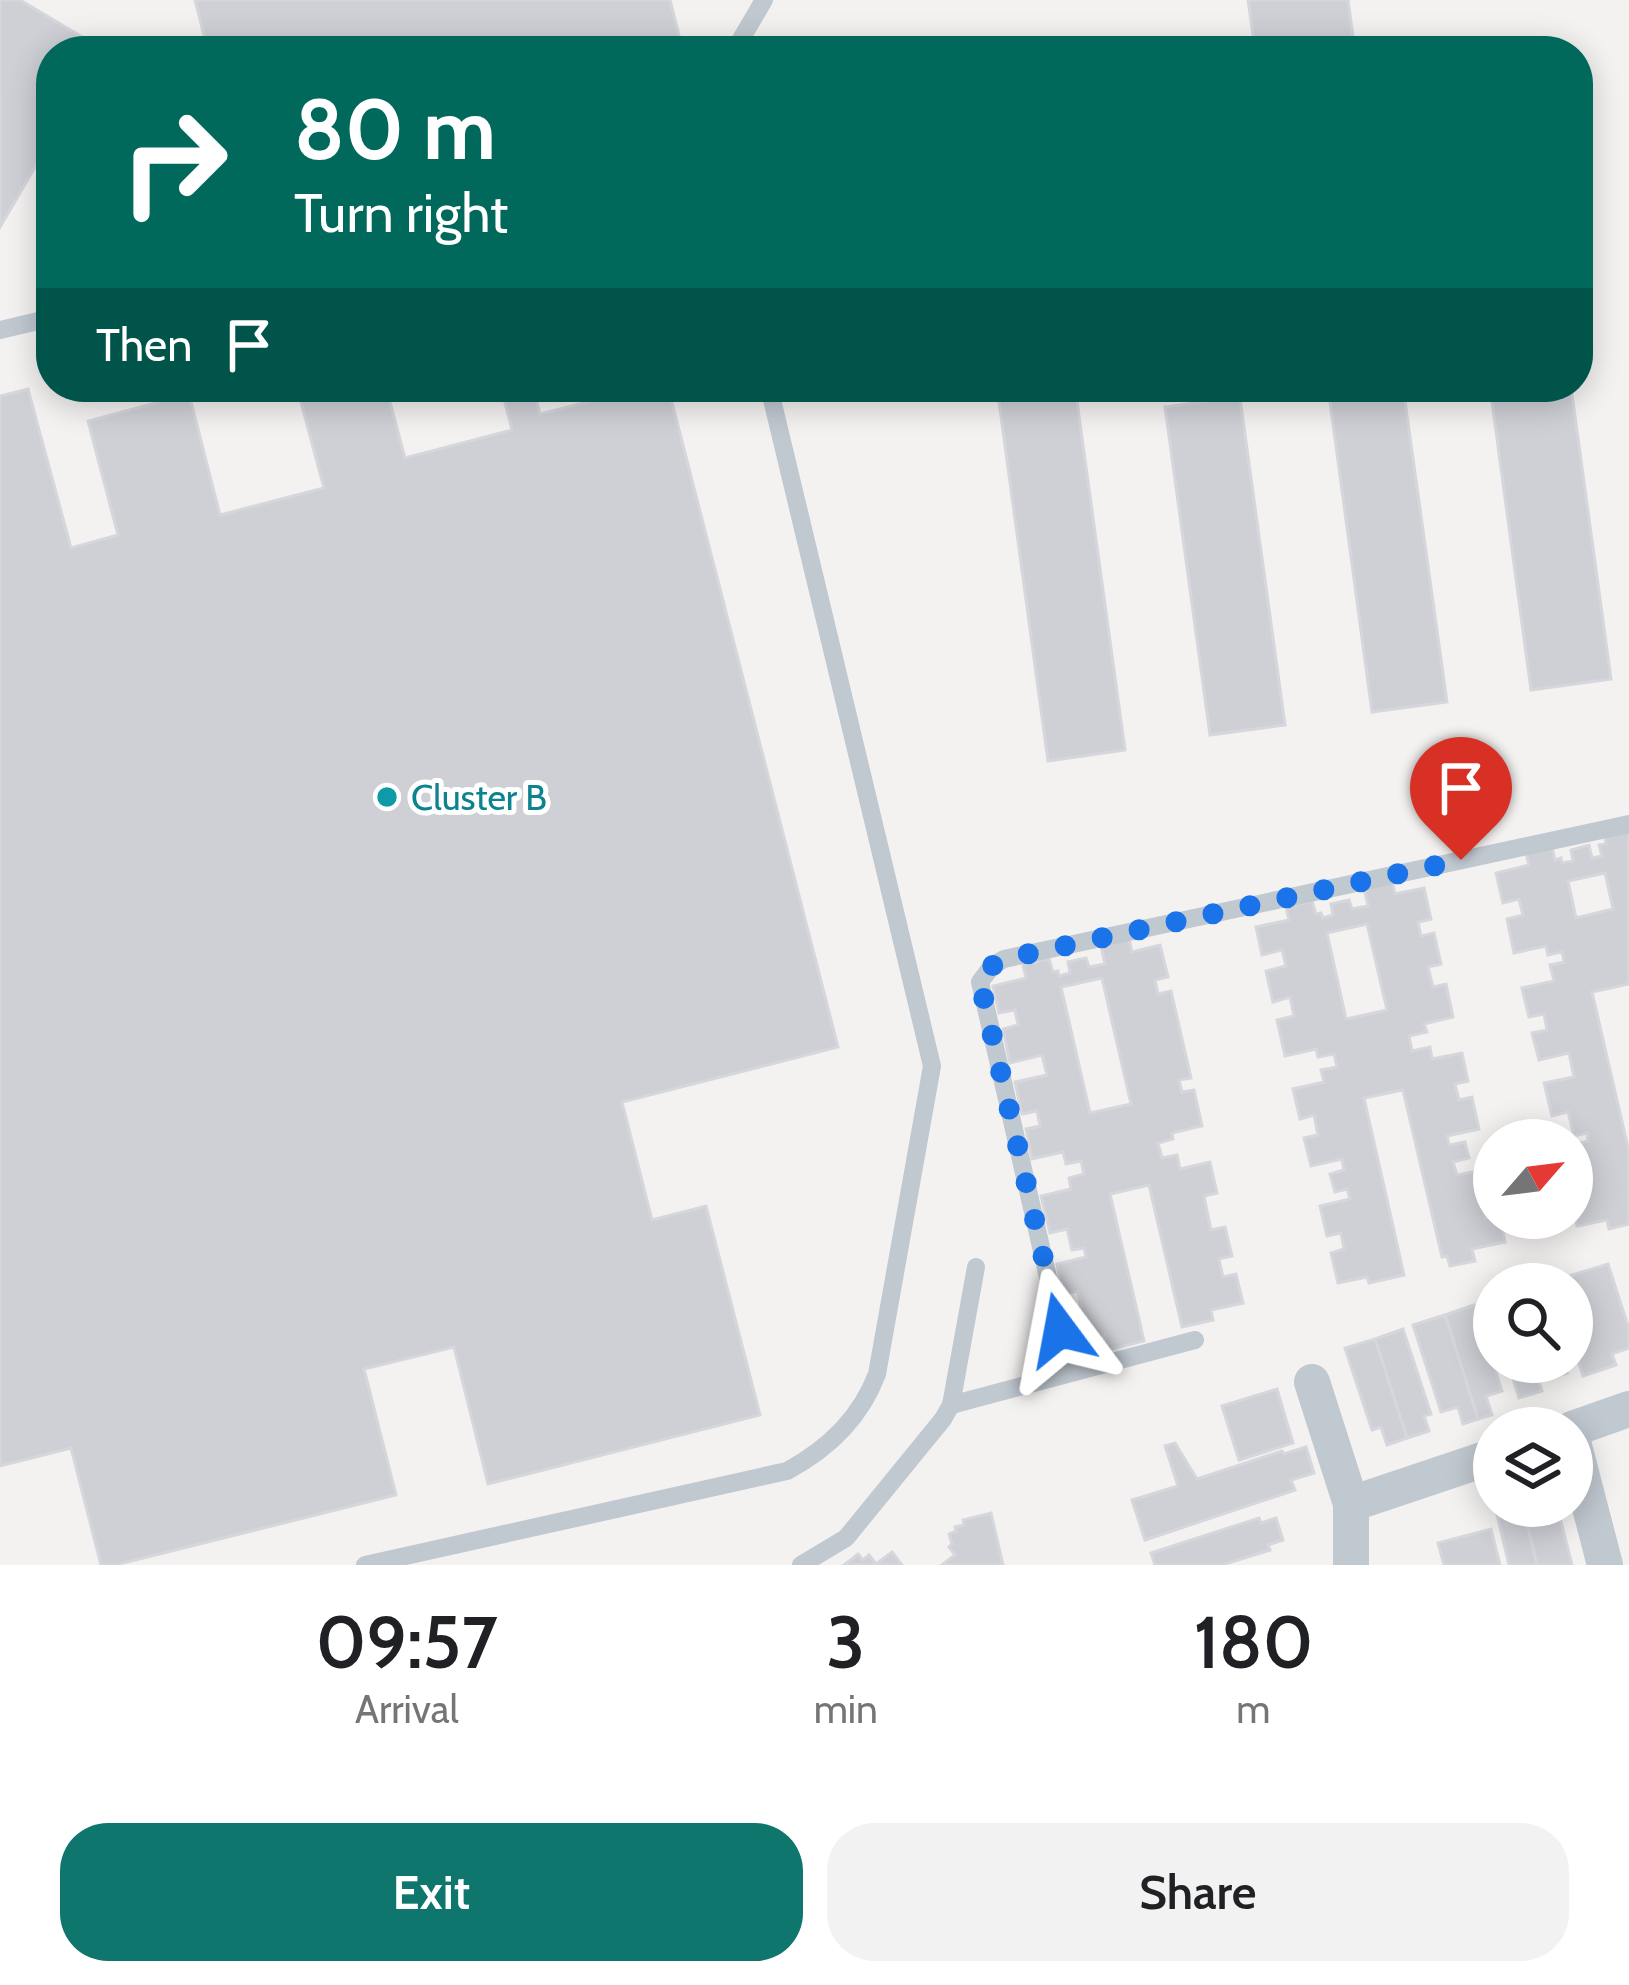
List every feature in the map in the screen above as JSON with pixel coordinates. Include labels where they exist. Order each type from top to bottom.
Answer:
[{"type":"street","points":[[1312,1382],[1351,1504],[1351,1565]]},
{"type":"street","points":[[1593,1422],[1629,1409]]},
{"type":"street","points":[[1351,1504],[1473,1463]]},
{"type":"street","points":[[1593,1519],[1605,1565]]},
{"type":"lane","points":[[743,36],[764,0]]},
{"type":"lane","points":[[0,330],[36,322]]},
{"type":"lane","points":[[365,1565],[787,1472],[814,1456],[849,1423],[866,1403],[877,1374],[932,1066],[773,402]]},
{"type":"lane","points":[[1070,1373],[980,982],[992,966],[1004,959],[1629,824]]},
{"type":"lane","points":[[801,1565],[846,1538],[951,1405],[976,1267]]},
{"type":"lane","points":[[951,1405],[1195,1340]]},
{"type":"building","points":[[0,0],[20,0],[81,36],[36,36],[36,166],[0,227]]},
{"type":"building","points":[[195,0],[670,0],[679,36],[204,36]]},
{"type":"building","points":[[1248,0],[1348,0],[1353,36],[1253,36]]},
{"type":"building","name":"Cluster B","points":[[28,389],[71,548],[118,535],[88,421],[159,402],[191,402],[220,515],[324,488],[301,402],[390,402],[405,458],[512,430],[505,402],[537,402],[540,414],[588,402],[672,402],[838,1047],[622,1102],[652,1220],[706,1206],[760,1415],[488,1484],[454,1347],[364,1369],[396,1495],[101,1565],[71,1448],[0,1466],[0,396]]},
{"type":"building","points":[[999,402],[1077,402],[1125,750],[1048,761]]},
{"type":"building","points":[[1241,402],[1285,725],[1210,735],[1165,407]]},
{"type":"building","points":[[1330,402],[1405,402],[1447,702],[1372,712]]},
{"type":"building","points":[[1492,402],[1573,402],[1611,679],[1531,690]]},
{"type":"building","points":[[1629,827],[1629,984],[1592,992],[1629,1152],[1629,1224],[1609,1229],[1607,1220],[1593,1223],[1593,1119],[1570,1119],[1568,1112],[1552,1116],[1544,1083],[1574,1077],[1569,1053],[1539,1060],[1532,1033],[1547,1030],[1544,1014],[1529,1017],[1522,988],[1554,981],[1550,965],[1564,962],[1562,952],[1548,955],[1546,946],[1514,953],[1507,919],[1523,915],[1519,899],[1503,903],[1496,873],[1529,865],[1526,853],[1552,847],[1555,860],[1561,858],[1562,863],[1573,861],[1571,850],[1589,845],[1592,858],[1602,856],[1599,845],[1606,844],[1604,833]],"holes":[[[1605,873],[1613,909],[1576,918],[1568,881]]]},
{"type":"building","points":[[1392,881],[1395,894],[1424,888],[1431,919],[1418,922],[1421,936],[1434,933],[1441,964],[1428,967],[1433,987],[1446,984],[1453,1017],[1424,1024],[1427,1032],[1409,1036],[1412,1051],[1430,1047],[1432,1059],[1462,1053],[1468,1081],[1455,1084],[1459,1100],[1472,1097],[1477,1119],[1473,1119],[1473,1130],[1447,1136],[1449,1145],[1465,1142],[1469,1158],[1453,1162],[1457,1175],[1473,1172],[1473,1239],[1505,1242],[1472,1249],[1475,1261],[1450,1266],[1447,1256],[1442,1257],[1403,1090],[1364,1098],[1404,1275],[1369,1283],[1367,1277],[1338,1283],[1331,1253],[1344,1249],[1341,1233],[1327,1236],[1320,1206],[1350,1199],[1347,1189],[1335,1192],[1330,1174],[1344,1170],[1342,1159],[1311,1166],[1304,1138],[1318,1135],[1314,1115],[1300,1119],[1293,1089],[1324,1082],[1321,1070],[1337,1067],[1334,1054],[1318,1057],[1316,1049],[1285,1056],[1277,1020],[1294,1016],[1290,997],[1273,1002],[1266,971],[1286,966],[1282,950],[1262,955],[1256,927],[1289,920],[1286,907],[1312,901],[1316,914],[1323,918],[1333,915],[1331,904],[1349,900],[1352,909],[1368,906],[1364,888]],"holes":[[[1367,924],[1387,1010],[1346,1019],[1327,933]]]},
{"type":"building","points":[[1129,939],[1132,952],[1160,945],[1168,977],[1155,980],[1158,994],[1171,991],[1191,1078],[1179,1080],[1182,1092],[1194,1090],[1202,1126],[1172,1133],[1173,1139],[1158,1143],[1162,1158],[1177,1155],[1180,1169],[1210,1162],[1217,1193],[1204,1196],[1211,1230],[1225,1227],[1232,1256],[1219,1259],[1223,1277],[1236,1274],[1243,1303],[1211,1310],[1213,1320],[1182,1327],[1149,1185],[1110,1194],[1144,1341],[1108,1350],[1104,1335],[1075,1342],[1068,1311],[1081,1308],[1078,1291],[1063,1294],[1057,1264],[1086,1257],[1084,1248],[1072,1250],[1067,1229],[1050,1233],[1041,1196],[1071,1189],[1069,1178],[1084,1174],[1081,1161],[1066,1164],[1063,1152],[1032,1159],[1026,1129],[1040,1126],[1037,1111],[1022,1114],[1015,1082],[1047,1075],[1042,1055],[1010,1063],[1003,1029],[1018,1025],[1015,1010],[999,1013],[993,986],[1026,978],[1023,965],[1049,959],[1059,976],[1070,973],[1068,962],[1086,958],[1089,967],[1105,964],[1101,946]],"holes":[[[1102,978],[1131,1104],[1090,1113],[1061,987]]]},
{"type":"building","points":[[1608,1264],[1629,1329],[1629,1348],[1612,1354],[1616,1365],[1593,1373],[1593,1269]]},
{"type":"building","points":[[1473,1305],[1473,1383],[1499,1383],[1502,1391],[1486,1396],[1489,1407],[1474,1407],[1445,1315]]},
{"type":"building","points":[[1445,1315],[1474,1407],[1473,1421],[1463,1424],[1458,1407],[1441,1412],[1413,1325]]},
{"type":"building","points":[[1403,1329],[1431,1414],[1424,1416],[1429,1431],[1407,1438],[1375,1339]]},
{"type":"building","points":[[1375,1339],[1407,1438],[1387,1445],[1381,1427],[1372,1430],[1345,1348]]},
{"type":"building","points":[[1514,1383],[1539,1383],[1542,1391],[1519,1398]]},
{"type":"building","points":[[1277,1389],[1293,1443],[1239,1460],[1222,1406]]},
{"type":"building","points":[[1175,1443],[1197,1479],[1306,1447],[1314,1473],[1291,1480],[1295,1490],[1145,1540],[1132,1500],[1178,1486],[1165,1446]]},
{"type":"building","points":[[991,1513],[1003,1565],[942,1565],[955,1555],[949,1534],[955,1527],[964,1525],[963,1520]]},
{"type":"building","points":[[1259,1518],[1261,1523],[1276,1518],[1283,1540],[1268,1545],[1270,1550],[1222,1565],[1155,1565],[1151,1553]]},
{"type":"building","points":[[1500,1527],[1528,1527],[1537,1565],[1509,1565]]},
{"type":"building","points":[[1528,1527],[1562,1527],[1572,1565],[1537,1565]]},
{"type":"building","points":[[1491,1529],[1500,1565],[1444,1565],[1438,1543]]},
{"type":"building","points":[[892,1552],[902,1565],[844,1565],[858,1554],[863,1560],[869,1555],[876,1564]]},
{"type":"place","name":"Cluster B","points":[[387,797]]},
{"type":"route","points":[[1060,1330],[980,982],[985,974],[1004,959],[1461,860]]}]
